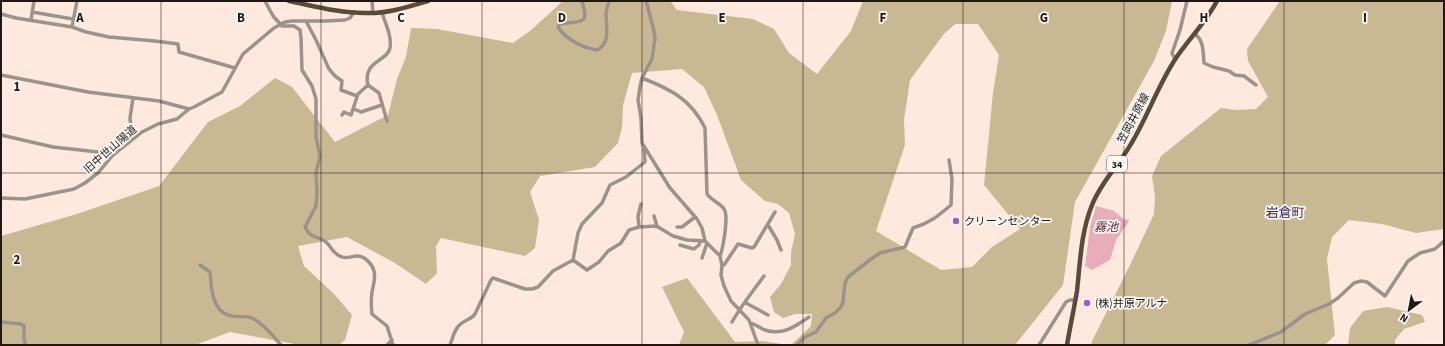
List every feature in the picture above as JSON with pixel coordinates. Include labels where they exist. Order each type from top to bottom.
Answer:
[{"type":"main road","points":[[289,1],[354,12],[373,13],[409,7],[428,1]]},
{"type":"main road","name":"笠岡井原線","points":[[1067,345],[1085,230],[1092,205],[1099,190],[1131,144],[1158,89],[1175,59],[1211,12],[1217,1]]},
{"type":"street","points":[[31,20],[34,1]]},
{"type":"street","points":[[72,1],[77,2],[72,27]]},
{"type":"street","points":[[265,1],[273,16],[284,27],[296,26],[300,30],[302,70],[312,86],[316,99],[316,137],[320,156],[316,172],[316,206],[306,227],[311,236],[322,239],[337,255],[346,258],[357,256],[363,257],[368,261],[374,272],[371,300],[372,314],[388,326],[393,345]]},
{"type":"street","points":[[372,1],[373,13]]},
{"type":"street","points":[[582,1],[585,12],[584,19],[581,21],[563,23],[558,27],[568,38],[597,50],[605,43],[608,23],[606,12],[609,1]]},
{"type":"street","points":[[646,1],[653,27],[654,38],[652,59],[642,78],[638,100],[641,118],[642,144],[670,188],[695,217],[702,228],[704,242],[702,258]]},
{"type":"street","points":[[1175,59],[1172,53],[1180,30],[1187,1]]},
{"type":"street","points":[[32,12],[73,19]]},
{"type":"street","name":"旧中世山陽道","points":[[1,198],[25,199],[74,189],[98,173],[112,156],[142,132],[158,124],[177,119],[189,109],[222,92],[243,54],[249,47],[274,28],[289,21],[346,20],[350,18],[354,12]]},
{"type":"street","points":[[342,115],[344,112],[351,115],[357,96],[368,85],[368,76],[371,69],[377,61],[386,56],[390,48],[388,28],[382,12]]},
{"type":"street","points":[[1,14],[16,18],[72,27],[109,37],[178,44],[179,52],[235,68]]},
{"type":"street","points":[[306,21],[332,74],[342,81],[341,90],[357,96]]},
{"type":"street","points":[[1195,34],[1199,37],[1203,47],[1204,62],[1213,67],[1229,71],[1234,75],[1244,76],[1256,86]]},
{"type":"street","points":[[1,75],[88,92],[159,101],[189,109]]},
{"type":"street","points":[[642,78],[678,94],[701,118],[705,128],[707,194],[710,199],[724,208],[726,212],[725,238],[720,256],[722,266],[721,275],[731,301],[748,318],[758,345]]},
{"type":"street","points":[[368,85],[379,93],[387,121]]},
{"type":"street","points":[[132,140],[130,118],[133,98]]},
{"type":"street","points":[[354,109],[361,112],[382,105]]},
{"type":"street","points":[[1,135],[66,149],[107,153],[112,156]]},
{"type":"street","points":[[573,260],[578,233],[582,224],[596,211],[610,185],[626,177],[645,162],[644,147]]},
{"type":"street","points":[[797,345],[805,336],[816,332],[826,318],[835,313],[841,307],[845,283],[848,277],[880,253],[905,247],[914,228],[935,219],[951,206],[952,179],[949,160]]},
{"type":"street","points":[[639,227],[638,216],[641,204]]},
{"type":"street","points":[[722,266],[738,244],[752,248],[754,247],[775,212]]},
{"type":"street","points":[[654,216],[657,226]]},
{"type":"street","points":[[677,227],[682,227],[695,217]]},
{"type":"street","points":[[768,225],[781,250]]},
{"type":"street","points":[[573,260],[588,270],[600,262],[608,251],[621,243],[630,230],[639,227],[657,226],[673,236],[704,242],[720,256]]},
{"type":"street","points":[[1249,345],[1281,332],[1305,314],[1329,304],[1354,283],[1361,281],[1367,282],[1385,296],[1408,261],[1420,253],[1435,249],[1444,241]]},
{"type":"street","points":[[680,245],[694,249],[704,242]]},
{"type":"street","points":[[450,345],[457,328],[462,323],[472,318],[475,314],[493,278],[525,289],[532,289],[538,287],[553,271],[573,260]]},
{"type":"street","points":[[200,265],[210,272],[215,301],[220,311],[228,315],[250,317],[257,320],[281,345]]},
{"type":"street","points":[[732,322],[764,276]]},
{"type":"street","points":[[1040,345],[1066,302],[1075,300]]},
{"type":"street","points":[[746,302],[768,315]]},
{"type":"street","points":[[750,323],[765,331],[782,332],[798,325],[809,317]]},
{"type":"street","points":[[1,322],[21,324],[24,326],[24,340],[26,345]]},
{"type":"street","points":[[387,345],[392,340]]},
{"type":"shaded area","points":[[563,1],[670,1],[677,10],[753,19],[774,29],[789,53],[817,74],[851,31],[863,1],[1172,1],[1166,31],[1154,61],[1075,202],[1063,285],[1015,345],[791,345],[811,326],[812,314],[795,314],[783,318],[774,312],[770,297],[781,284],[791,265],[791,252],[795,234],[789,213],[778,204],[765,201],[741,180],[717,115],[704,87],[682,69],[632,73],[623,105],[622,128],[618,143],[595,167],[540,176],[530,192],[539,220],[535,248],[525,256],[441,238],[436,246],[437,273],[426,284],[395,263],[347,237],[298,246],[304,266],[335,295],[352,315],[345,340],[339,345],[300,345],[230,332],[195,345],[1,345],[1,236],[77,214],[159,186],[208,122],[240,106],[275,78],[292,87],[335,142],[388,115],[397,79],[406,57],[411,28],[437,29],[513,43],[530,31]],"holes":[[[955,24],[978,24],[999,55],[993,93],[984,185],[1020,229],[992,247],[972,267],[941,270],[876,231],[905,145],[904,120],[910,80],[944,34]]]},
{"type":"shaded area","points":[[1280,1],[1444,1],[1444,229],[1416,233],[1382,224],[1349,220],[1332,237],[1327,259],[1335,335],[1325,345],[1091,345],[1154,214],[1155,197],[1152,176],[1161,156],[1221,108],[1236,110],[1256,109],[1268,97],[1248,61],[1247,49]]},
{"type":"shaded area","points":[[687,278],[735,342],[763,341],[788,345],[679,345],[684,332],[662,287]]},
{"type":"shaded area","points":[[1387,307],[1422,315],[1425,322],[1404,329],[1395,340],[1395,345],[1348,345],[1350,328],[1363,311]]},
{"type":"water","name":"霧池","points":[[1096,206],[1114,211],[1125,220],[1129,219],[1128,223],[1116,240],[1110,260],[1092,270],[1085,266],[1090,227]]},
{"type":"place","name":"クリーンセンター","points":[[956,221]]},
{"type":"place","name":"(株)井原アルナ","points":[[1087,303]]},
{"type":"district","name":"岩倉町","points":[[1285,212]]}]
